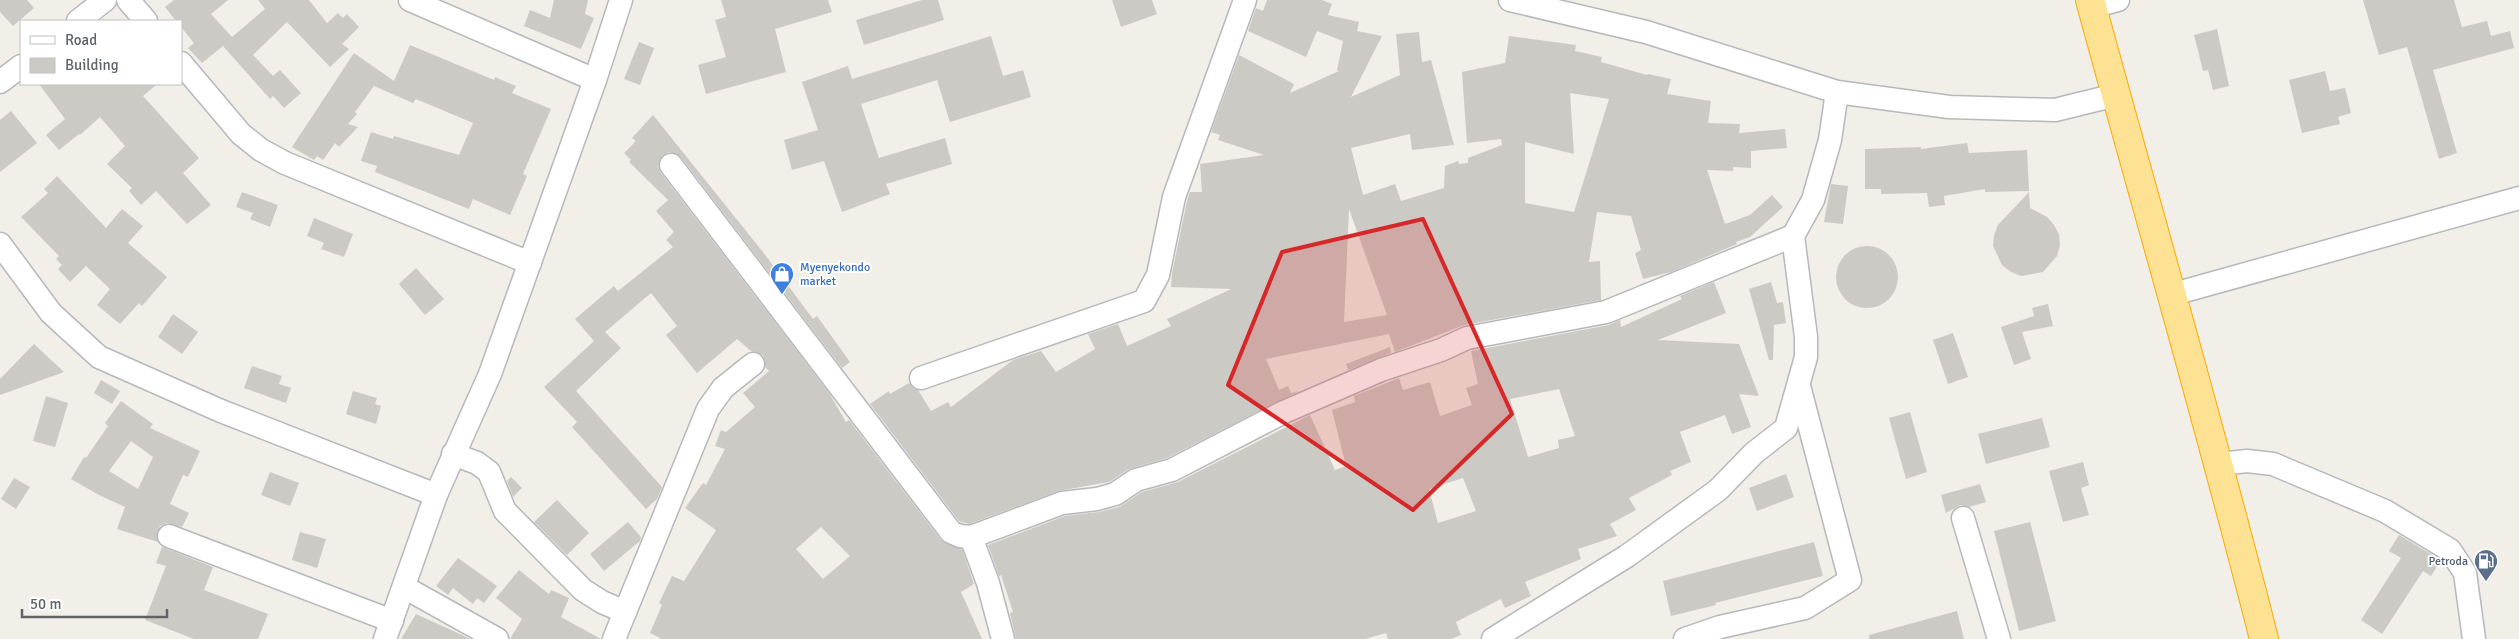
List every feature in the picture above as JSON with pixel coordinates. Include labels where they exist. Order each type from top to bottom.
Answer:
[{"type":"highway","points":[[2091,4],[2170,295],[2220,464],[2264,639]]},
{"type":"street","points":[[79,20],[105,0]]},
{"type":"street","points":[[128,0],[145,20]]},
{"type":"street","points":[[410,0],[595,80]]},
{"type":"street","points":[[169,536],[388,630],[436,495],[490,374],[595,80],[621,0]]},
{"type":"street","points":[[921,378],[1144,301],[1158,275],[1174,197],[1245,0]]},
{"type":"street","points":[[1510,0],[1646,32],[1837,92],[1949,107],[2055,110],[2116,95]]},
{"type":"street","points":[[2091,4],[2118,0]]},
{"type":"street","points":[[182,64],[241,134],[261,150],[285,163],[530,264]]},
{"type":"street","points":[[0,82],[20,67]]},
{"type":"street","points":[[1493,639],[1627,556],[1718,490],[1754,453],[1786,428],[1806,357],[1806,337],[1793,236],[1813,200],[1830,140],[1837,92]]},
{"type":"street","points":[[671,165],[951,532],[971,537],[1062,503],[1097,499],[1115,494],[1136,480],[1189,463],[1284,412],[1381,370],[1441,350],[1466,338],[1606,312],[1793,236]]},
{"type":"street","points":[[2170,295],[2519,198]]},
{"type":"street","points":[[0,244],[51,313],[99,357],[221,411],[436,495]]},
{"type":"street","points":[[614,639],[708,409],[723,388],[753,364]]},
{"type":"street","points":[[1685,639],[1720,627],[1805,608],[1850,580],[1799,386]]},
{"type":"street","points":[[453,454],[477,463],[488,472],[505,511],[583,590],[602,602],[625,612]]},
{"type":"street","points":[[2220,464],[2247,461],[2273,464],[2385,511],[2450,550],[2466,573],[2474,639]]},
{"type":"street","points":[[1963,518],[1999,639]]},
{"type":"street","points":[[971,537],[988,583],[1004,639]]},
{"type":"street","points":[[404,587],[497,639]]},
{"type":"highlighted area","points":[[1423,219],[1512,414],[1413,510],[1228,385],[1282,252]]},
{"type":"building","points":[[0,0],[27,0],[34,8],[13,26],[0,12]]},
{"type":"building","points":[[174,0],[228,0],[211,14],[232,37],[265,9],[258,0],[309,0],[327,23],[338,13],[343,18],[347,14],[359,27],[342,44],[349,49],[330,67],[287,22],[253,55],[273,76],[280,70],[301,93],[284,108],[273,96],[270,99],[223,46],[202,63],[188,48],[194,43],[182,28],[182,20],[175,20],[165,7]]},
{"type":"building","points":[[554,0],[588,0],[585,14],[594,18],[581,49],[524,26],[530,10],[550,18]]},
{"type":"building","points":[[721,0],[828,0],[832,12],[775,29],[786,72],[706,94],[698,65],[726,57],[715,20],[726,17]]},
{"type":"building","points":[[922,0],[938,0],[944,20],[864,45],[856,20]]},
{"type":"building","points":[[1112,0],[1152,0],[1157,14],[1121,27]]},
{"type":"building","points":[[1267,0],[1322,0],[1332,4],[1328,15],[1359,22],[1357,31],[1382,36],[1351,97],[1400,75],[1396,34],[1419,32],[1422,62],[1431,60],[1454,145],[1412,150],[1410,134],[1351,148],[1363,195],[1395,184],[1401,201],[1444,188],[1445,166],[1458,161],[1459,164],[1468,163],[1468,158],[1502,145],[1501,139],[1467,143],[1462,72],[1505,63],[1509,36],[1576,45],[1575,51],[1602,57],[1601,62],[1647,75],[1671,79],[1667,94],[1711,101],[1708,123],[1740,124],[1739,133],[1785,129],[1787,148],[1751,151],[1751,168],[1733,167],[1733,171],[1707,170],[1725,224],[1750,215],[1772,195],[1783,207],[1750,237],[1736,242],[1737,244],[1671,272],[1643,279],[1635,253],[1641,250],[1631,216],[1597,212],[1589,262],[1600,261],[1601,300],[1464,325],[1395,352],[1389,334],[1266,359],[1279,390],[1288,386],[1291,393],[1299,391],[1167,458],[1129,469],[1109,482],[1058,491],[969,524],[959,521],[870,404],[889,391],[890,394],[909,383],[918,390],[931,411],[948,402],[951,407],[1013,360],[1041,351],[1056,372],[1095,349],[1088,334],[1118,324],[1127,346],[1171,326],[1167,319],[1231,289],[1171,287],[1172,273],[1187,201],[1190,192],[1202,192],[1200,164],[1264,155],[1218,140],[1220,135],[1211,132],[1239,55],[1294,84],[1290,93],[1339,71],[1337,70],[1343,41],[1317,31],[1306,57],[1248,31],[1256,8],[1263,11]],"holes":[[[1570,93],[1609,99],[1574,212],[1525,203],[1525,142],[1574,154]],[[1349,209],[1387,315],[1344,322]]]},
{"type":"building","points":[[2363,0],[2454,0],[2462,27],[2487,21],[2491,36],[2510,31],[2514,48],[2433,70],[2457,153],[2439,159],[2407,47],[2379,55]]},
{"type":"building","points":[[2217,29],[2229,86],[2213,90],[2208,70],[2203,71],[2194,35]]},
{"type":"building","points":[[991,36],[1003,76],[1023,70],[1031,97],[950,122],[937,80],[861,104],[879,158],[945,138],[952,164],[886,184],[890,194],[842,212],[824,161],[792,170],[784,140],[818,130],[802,82],[848,66],[852,79]]},
{"type":"building","points":[[639,42],[654,48],[640,85],[624,79]]},
{"type":"building","points":[[410,45],[494,80],[495,77],[516,86],[512,93],[551,109],[523,174],[527,176],[510,215],[473,199],[469,209],[375,172],[377,166],[361,161],[371,132],[393,139],[394,136],[459,155],[473,123],[416,99],[413,103],[374,86],[355,112],[357,114],[348,124],[358,127],[339,147],[335,143],[323,160],[317,156],[314,160],[292,147],[354,53],[394,81]]},
{"type":"building","points":[[2325,71],[2330,91],[2345,88],[2351,113],[2338,117],[2340,124],[2302,133],[2289,80]]},
{"type":"building","points":[[40,85],[156,85],[143,96],[199,158],[183,173],[211,205],[187,224],[156,191],[141,205],[129,191],[132,188],[107,164],[125,146],[100,117],[59,150],[46,135],[65,119]]},
{"type":"building","points":[[11,111],[37,143],[0,172],[0,120]]},
{"type":"building","points":[[653,115],[763,252],[813,319],[817,316],[850,362],[842,368],[681,157],[670,152],[663,155],[658,166],[661,173],[829,393],[846,422],[849,420],[941,540],[962,549],[974,584],[961,592],[982,639],[662,639],[650,633],[662,605],[659,603],[672,576],[684,581],[716,530],[685,508],[703,483],[706,485],[725,449],[715,446],[721,430],[726,432],[755,407],[743,393],[769,371],[765,367],[763,355],[751,351],[737,339],[697,373],[666,335],[677,326],[651,293],[605,332],[621,348],[576,391],[662,487],[657,499],[646,509],[572,427],[577,422],[544,387],[594,341],[575,319],[614,286],[618,291],[673,247],[666,240],[674,232],[656,211],[668,200],[629,162],[631,160],[624,153],[636,141],[632,138]],"holes":[[[821,527],[850,556],[823,579],[796,549]]]},
{"type":"building","points":[[1967,143],[1969,153],[2027,150],[2029,191],[1985,192],[1985,189],[1944,196],[1945,205],[1929,207],[1927,193],[1881,194],[1881,189],[1865,189],[1865,149],[1921,147],[1921,149]]},
{"type":"building","points":[[57,176],[106,228],[122,209],[143,226],[128,243],[167,277],[142,306],[139,303],[120,324],[97,305],[110,289],[86,266],[70,282],[58,269],[62,265],[56,259],[59,256],[21,217],[48,193],[44,189]]},
{"type":"building","points":[[1831,184],[1848,186],[1843,224],[1824,222]]},
{"type":"building","points":[[242,192],[278,205],[270,227],[250,219],[253,213],[236,207]]},
{"type":"building","points":[[2029,192],[2030,208],[2047,217],[2054,225],[2059,234],[2060,245],[2057,256],[2043,272],[2021,276],[2011,272],[2002,265],[1993,246],[1994,235],[1998,225]]},
{"type":"building","points":[[314,218],[353,234],[344,257],[321,249],[324,243],[307,236]]},
{"type":"building","points":[[1867,246],[1879,249],[1889,255],[1895,265],[1898,277],[1895,289],[1889,299],[1879,305],[1867,308],[1855,305],[1845,299],[1839,289],[1836,277],[1839,265],[1845,255],[1855,249]]},
{"type":"building","points":[[416,268],[444,299],[425,315],[399,284]]},
{"type":"building","points":[[1714,282],[1726,313],[1658,340],[1739,344],[1759,396],[1739,394],[1751,427],[1732,434],[1725,415],[1680,432],[1691,462],[1670,471],[1672,475],[1629,498],[1636,510],[1610,524],[1617,536],[1578,549],[1581,559],[1525,582],[1531,596],[1505,608],[1501,599],[1456,622],[1461,635],[1451,639],[1388,639],[1386,633],[1365,639],[1016,639],[1010,613],[1013,612],[1001,575],[999,576],[988,545],[1065,516],[1099,512],[1119,507],[1142,492],[1178,482],[1310,415],[1335,470],[1346,466],[1332,410],[1355,402],[1354,396],[1399,378],[1403,390],[1430,382],[1440,416],[1472,405],[1466,388],[1478,384],[1471,351],[1609,325],[1620,320],[1621,327],[1682,299],[1680,296]],"holes":[[[1559,389],[1575,436],[1558,440],[1559,448],[1528,457],[1510,399]],[[1463,478],[1476,511],[1438,523],[1429,489]]]},
{"type":"building","points":[[1771,282],[1777,303],[1783,302],[1786,323],[1774,325],[1773,360],[1769,360],[1749,289]]},
{"type":"building","points":[[2048,304],[2053,326],[2022,332],[2031,359],[2014,365],[2001,327],[2034,316],[2032,308]]},
{"type":"building","points":[[173,314],[198,332],[182,354],[158,337]]},
{"type":"building","points":[[1953,333],[1968,377],[1948,384],[1933,340]]},
{"type":"building","points":[[34,344],[64,372],[0,395],[0,379]]},
{"type":"building","points":[[1390,347],[1391,353],[1348,370],[1346,364]]},
{"type":"building","points":[[252,366],[282,376],[279,384],[291,388],[286,403],[244,388]]},
{"type":"building","points":[[101,380],[120,391],[112,404],[94,393]]},
{"type":"building","points":[[353,391],[377,398],[375,404],[381,406],[376,424],[346,414]]},
{"type":"building","points":[[46,396],[68,403],[55,447],[33,441]]},
{"type":"building","points":[[121,401],[153,424],[150,428],[200,451],[188,477],[183,475],[170,504],[189,513],[182,527],[167,523],[160,526],[157,532],[158,542],[117,529],[125,507],[71,479],[84,457],[86,458],[108,426],[105,423]],"holes":[[[131,441],[153,457],[138,489],[109,471]]]},
{"type":"building","points":[[1910,412],[1927,472],[1906,479],[1889,418]]},
{"type":"building","points":[[2042,418],[2050,447],[1986,464],[1978,434]]},
{"type":"building","points":[[2083,462],[2089,485],[2081,488],[2089,515],[2063,522],[2049,471]]},
{"type":"building","points":[[270,472],[299,483],[290,506],[261,495]]},
{"type":"building","points":[[1786,474],[1794,497],[1757,511],[1749,488]]},
{"type":"building","points":[[511,477],[522,488],[513,497],[507,481]]},
{"type":"building","points":[[14,478],[30,487],[16,509],[1,499]]},
{"type":"building","points":[[1980,484],[1986,502],[1969,507],[1960,505],[1946,513],[1941,495]]},
{"type":"building","points":[[557,500],[589,533],[567,555],[534,522]]},
{"type":"building","points":[[628,522],[641,537],[640,541],[604,571],[590,554]]},
{"type":"building","points":[[2030,522],[2056,621],[2019,631],[1994,531]]},
{"type":"building","points":[[300,532],[326,539],[317,568],[292,560]]},
{"type":"building","points":[[2399,535],[2441,560],[2431,576],[2423,571],[2382,634],[2361,620],[2401,558],[2389,551]]},
{"type":"building","points":[[1814,542],[1823,576],[1671,616],[1663,581]]},
{"type":"building","points":[[162,547],[213,567],[204,590],[268,614],[258,639],[194,639],[145,620],[166,566],[156,563]]},
{"type":"building","points":[[458,558],[497,586],[484,603],[477,598],[473,604],[453,588],[448,595],[436,586]]},
{"type":"building","points":[[519,570],[549,594],[551,590],[569,598],[561,617],[601,639],[510,639],[522,619],[496,598]]},
{"type":"building","points":[[1957,611],[1964,639],[1869,639],[1869,635]]},
{"type":"building","points":[[416,614],[462,635],[470,639],[401,639]]},
{"type":"place","name":"Myenyekondo market","points":[[782,295]]},
{"type":"place","name":"Petroda","points":[[2486,582]]}]
